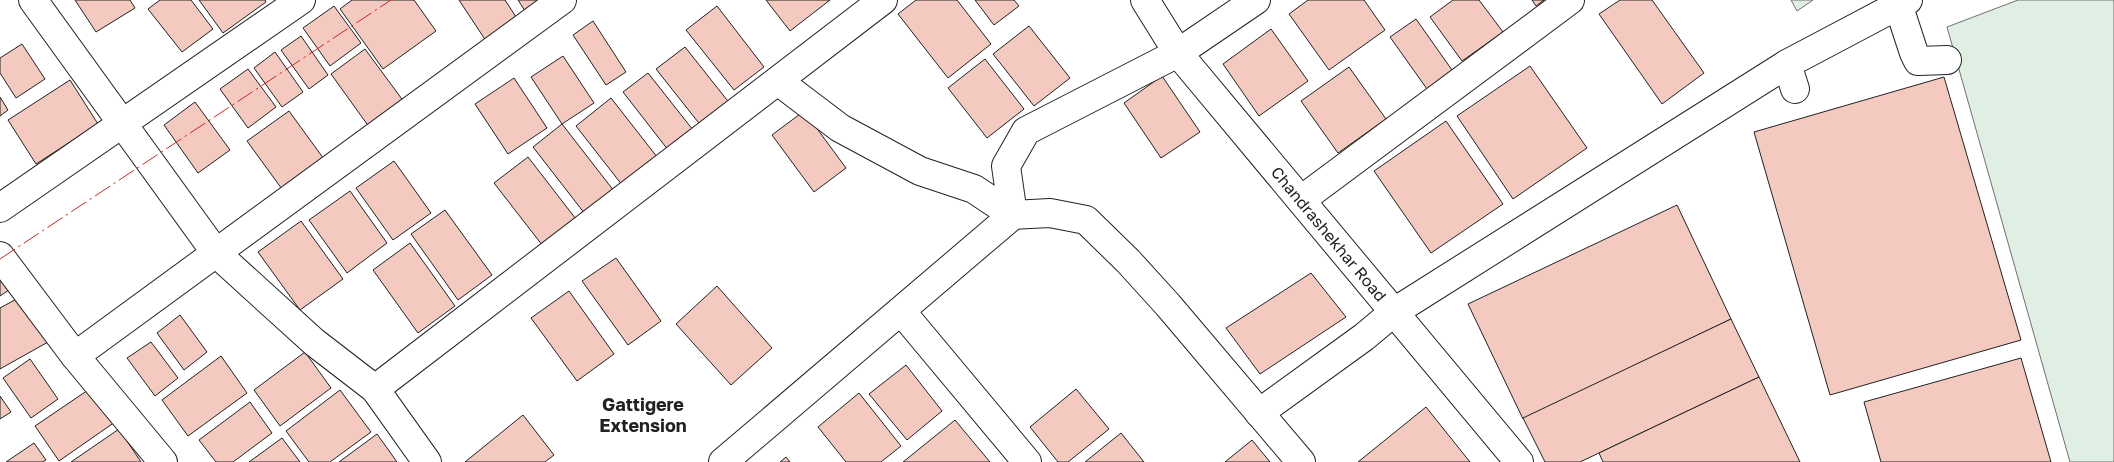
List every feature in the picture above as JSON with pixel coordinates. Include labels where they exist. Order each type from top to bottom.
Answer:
[{"type":"street","points":[[33,0],[216,253],[314,342],[375,389],[427,462]]},
{"type":"street","points":[[0,208],[301,0]]},
{"type":"street","points":[[75,356],[562,0]]},
{"type":"street","points":[[375,389],[883,0]]},
{"type":"street","name":"Chandrashekhar Road","points":[[1145,0],[1178,53],[1519,462]]},
{"type":"street","points":[[1014,215],[1006,166],[1026,132],[1178,53],[1256,0]]},
{"type":"street","points":[[1301,200],[1570,0]]},
{"type":"street","points":[[1259,413],[1364,337],[1394,312],[1791,77],[1903,2],[1914,54],[1918,60],[1947,60]]},
{"type":"street","points":[[778,82],[840,128],[920,171],[974,189],[1014,215],[1050,213],[1086,220],[1128,261],[1168,305],[1301,462]]},
{"type":"street","points":[[723,462],[1014,215]]},
{"type":"street","points":[[0,256],[75,356],[163,462]]},
{"type":"street","points":[[901,311],[1026,462]]},
{"type":"green space","points":[[1791,0],[1813,0],[1797,11]]},
{"type":"green space","points":[[2018,0],[2114,0],[2114,462],[2070,462],[1947,27]]},
{"type":"building","points":[[75,0],[130,0],[135,8],[96,32]]},
{"type":"building","points":[[160,0],[191,0],[213,29],[182,52],[148,9]]},
{"type":"building","points":[[199,0],[265,0],[266,2],[223,33]]},
{"type":"building","points":[[352,0],[414,0],[436,31],[383,69],[340,9]]},
{"type":"building","points":[[459,0],[505,0],[518,20],[486,41]]},
{"type":"building","points":[[518,0],[555,0],[529,17]]},
{"type":"building","points":[[766,0],[830,0],[790,31]]},
{"type":"building","points":[[916,0],[957,0],[991,44],[948,78],[898,14]]},
{"type":"building","points":[[975,0],[1014,0],[1019,6],[994,25]]},
{"type":"building","points":[[1308,0],[1364,0],[1385,30],[1329,70],[1289,14]]},
{"type":"building","points":[[1453,0],[1479,0],[1503,32],[1462,61],[1430,17]]},
{"type":"building","points":[[1532,0],[1544,0],[1536,6]]},
{"type":"building","points":[[1620,0],[1652,0],[1704,73],[1662,104],[1599,14]]},
{"type":"building","points":[[334,6],[361,43],[330,66],[303,28]]},
{"type":"building","points":[[717,6],[764,67],[734,90],[686,30]]},
{"type":"building","points":[[1416,19],[1452,70],[1427,89],[1390,37]]},
{"type":"building","points":[[593,21],[626,72],[606,85],[573,35]]},
{"type":"building","points":[[1029,26],[1070,78],[1034,106],[993,54]]},
{"type":"building","points":[[1271,29],[1308,81],[1259,116],[1223,64]]},
{"type":"building","points":[[301,36],[328,75],[309,89],[281,50]]},
{"type":"building","points":[[22,44],[45,79],[16,98],[0,73],[0,58]]},
{"type":"building","points":[[685,47],[731,105],[702,127],[656,69]]},
{"type":"building","points":[[365,49],[407,106],[372,131],[331,74]]},
{"type":"building","points":[[275,52],[303,92],[282,107],[254,68]]},
{"type":"building","points":[[563,56],[594,103],[562,124],[531,77]]},
{"type":"building","points":[[985,59],[1024,109],[987,138],[948,88]]},
{"type":"building","points":[[1530,66],[1587,148],[1513,199],[1457,116]]},
{"type":"building","points":[[1349,67],[1386,119],[1338,153],[1301,101]]},
{"type":"building","points":[[248,69],[276,107],[248,128],[220,89]]},
{"type":"building","points":[[648,73],[697,135],[672,155],[623,92]]},
{"type":"building","points":[[1162,76],[1200,132],[1161,158],[1124,103]]},
{"type":"building","points":[[1944,77],[2021,340],[1830,395],[1754,132]]},
{"type":"building","points":[[514,78],[547,128],[508,154],[475,104]]},
{"type":"building","points":[[70,80],[98,124],[36,164],[8,120]]},
{"type":"building","points":[[0,97],[8,110],[0,116]]},
{"type":"building","points":[[611,98],[661,162],[626,190],[576,126]]},
{"type":"building","points":[[195,102],[230,150],[198,173],[164,125]]},
{"type":"building","points":[[289,111],[329,166],[287,196],[247,141]]},
{"type":"building","points":[[804,111],[846,168],[814,192],[772,135]]},
{"type":"building","points":[[1446,121],[1503,204],[1431,253],[1374,171]]},
{"type":"building","points":[[562,124],[614,191],[585,214],[533,147]]},
{"type":"building","points":[[528,157],[579,223],[546,250],[494,183]]},
{"type":"building","points":[[394,161],[431,213],[393,240],[356,188]]},
{"type":"building","points":[[350,191],[387,243],[347,273],[309,220]]},
{"type":"building","points":[[1677,205],[1731,319],[1523,419],[1468,304]]},
{"type":"building","points":[[445,210],[492,275],[458,300],[411,234]]},
{"type":"building","points":[[301,221],[343,279],[300,310],[258,252]]},
{"type":"building","points":[[410,243],[455,306],[418,333],[373,270]]},
{"type":"building","points":[[616,258],[661,321],[628,345],[582,281]]},
{"type":"building","points":[[1311,273],[1346,317],[1260,374],[1226,328]]},
{"type":"building","points":[[0,277],[9,290],[0,296]]},
{"type":"building","points":[[717,286],[772,348],[731,385],[676,324]]},
{"type":"building","points":[[569,291],[614,354],[577,381],[531,318]]},
{"type":"building","points":[[22,296],[48,342],[0,369],[0,308]]},
{"type":"building","points":[[180,315],[207,352],[184,370],[157,333]]},
{"type":"building","points":[[1731,319],[1759,377],[1580,462],[1545,462],[1523,418]]},
{"type":"building","points":[[151,342],[178,378],[155,396],[127,358]]},
{"type":"building","points":[[305,352],[331,388],[280,426],[254,390]]},
{"type":"building","points":[[221,356],[247,393],[188,436],[162,400]]},
{"type":"building","points":[[2021,358],[2051,462],[1881,462],[1864,402]]},
{"type":"building","points":[[30,359],[58,399],[31,418],[3,378]]},
{"type":"building","points":[[906,365],[942,411],[907,440],[869,394]]},
{"type":"building","points":[[1759,377],[1800,462],[1603,462],[1599,453]]},
{"type":"building","points":[[91,388],[115,422],[59,461],[35,426]]},
{"type":"building","points":[[1076,389],[1109,429],[1068,462],[1058,462],[1030,427]]},
{"type":"building","points":[[340,390],[371,432],[330,462],[309,462],[286,431]]},
{"type":"building","points":[[859,393],[901,446],[881,462],[846,462],[818,427]]},
{"type":"building","points":[[0,396],[11,412],[0,419]]},
{"type":"building","points":[[250,402],[272,433],[233,462],[216,462],[199,440]]},
{"type":"building","points":[[1426,407],[1470,462],[1358,462]]},
{"type":"building","points":[[523,415],[554,455],[545,462],[465,462]]},
{"type":"building","points":[[955,420],[990,462],[903,462]]},
{"type":"building","points":[[119,429],[141,462],[71,462]]},
{"type":"building","points":[[1121,433],[1144,462],[1085,462]]},
{"type":"building","points":[[377,434],[397,462],[339,462]]},
{"type":"building","points":[[282,438],[300,462],[249,462]]},
{"type":"building","points":[[1252,440],[1270,462],[1225,462]]},
{"type":"building","points":[[34,443],[46,460],[42,462],[6,462]]},
{"type":"building","points":[[786,457],[790,462],[780,462]]},
{"type":"power","points":[[0,259],[391,0]]},
{"type":"district","name":"Gattigere Extension","points":[[643,414]]}]
